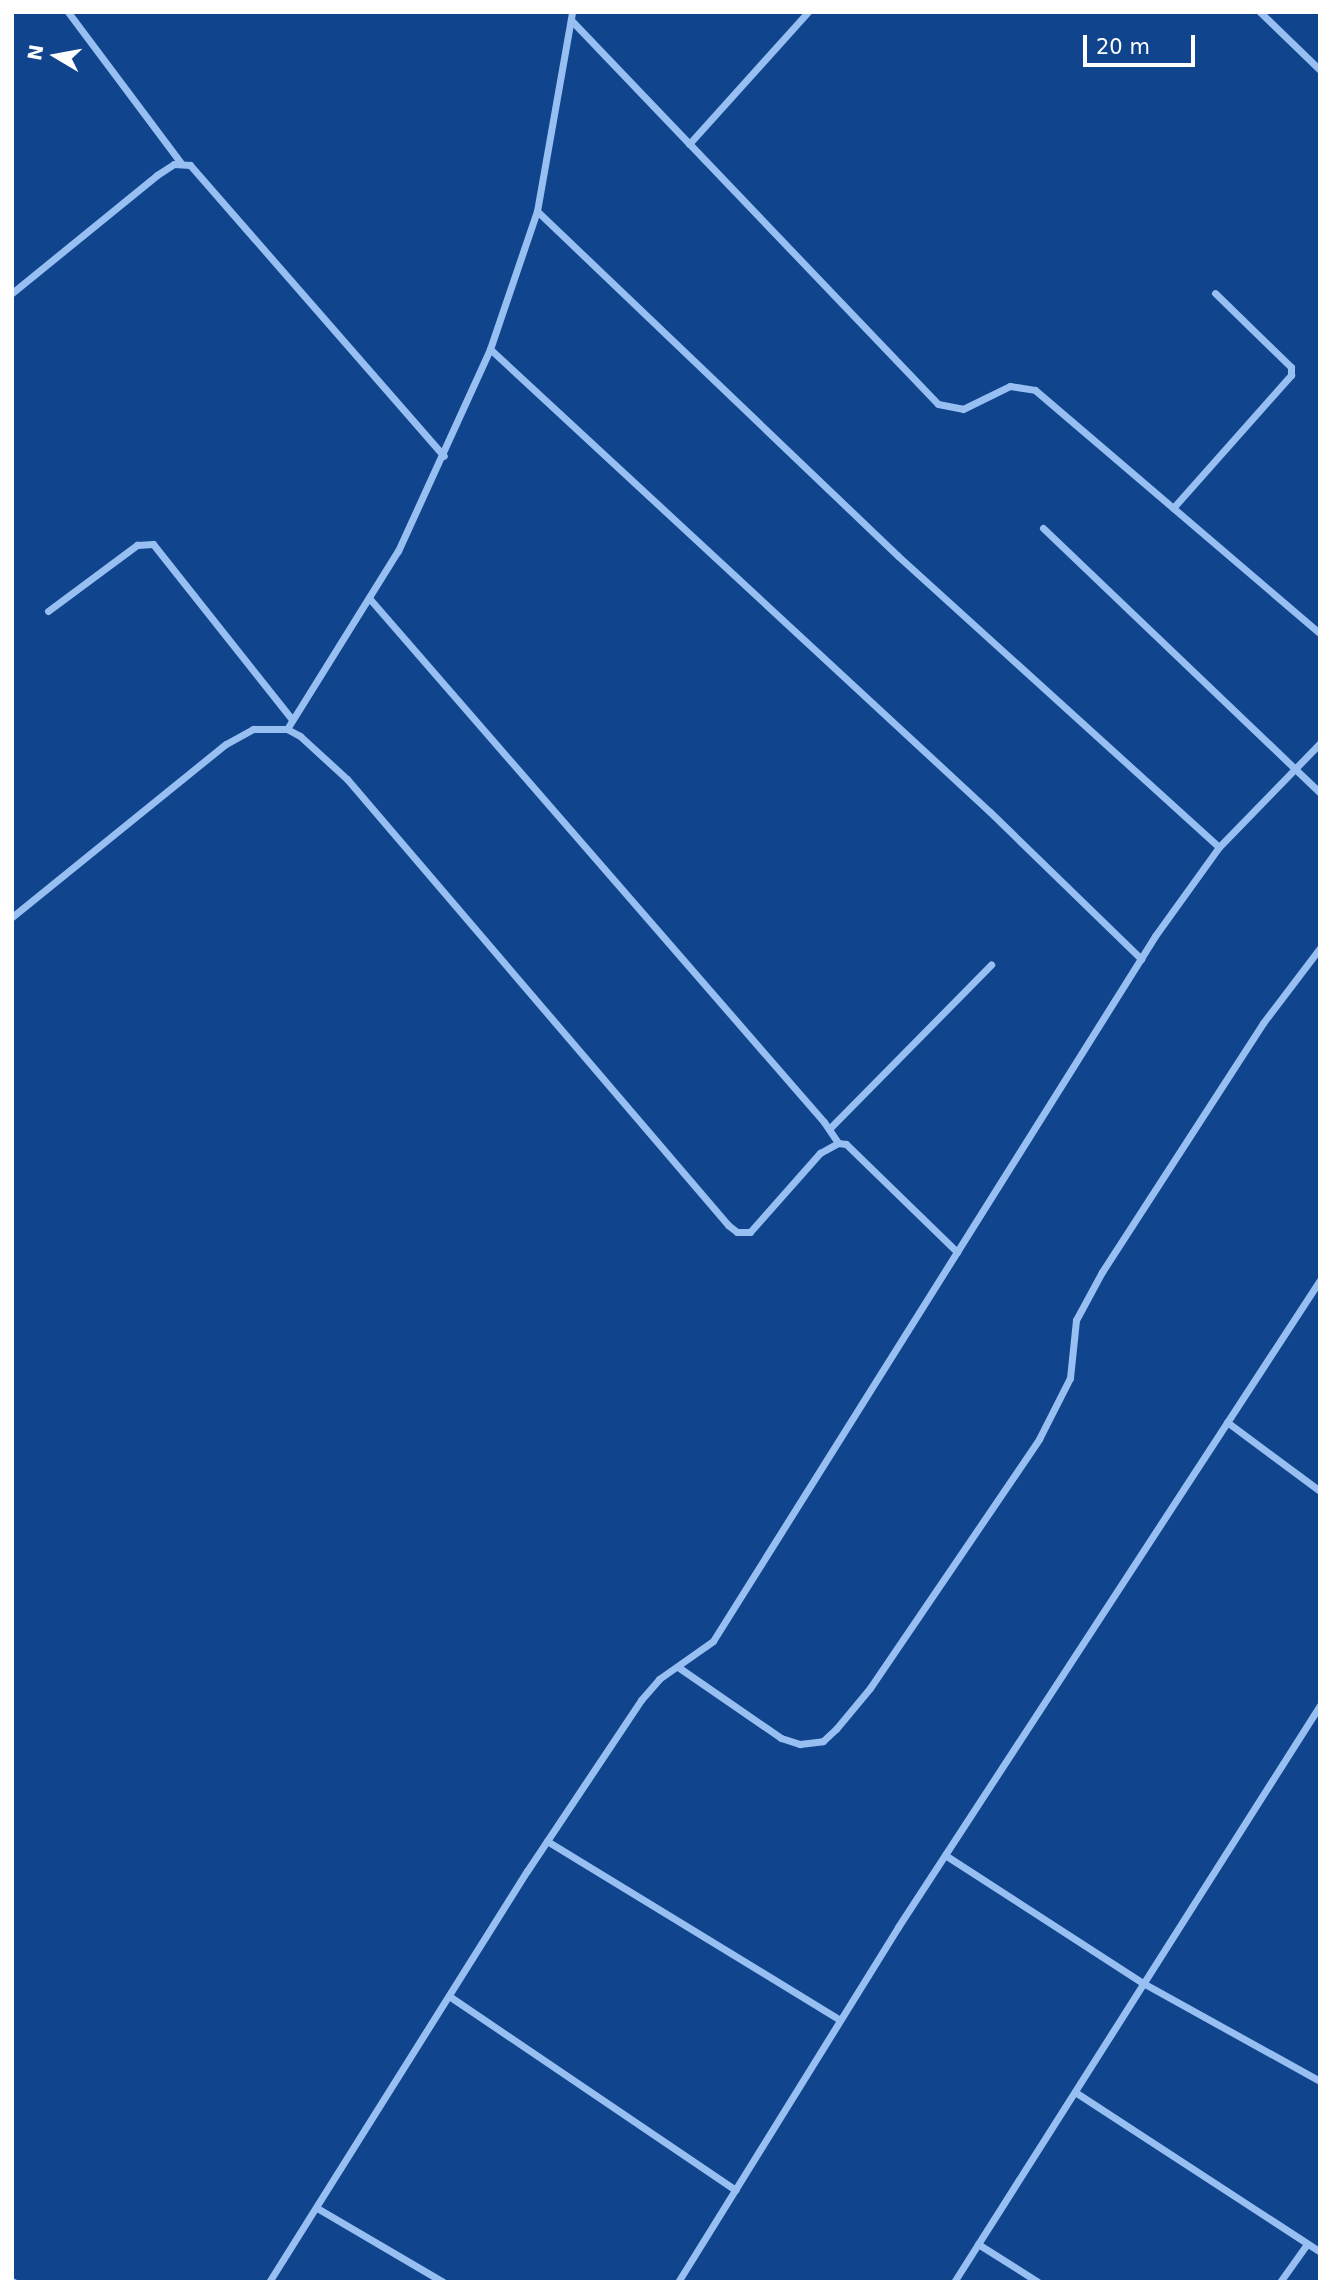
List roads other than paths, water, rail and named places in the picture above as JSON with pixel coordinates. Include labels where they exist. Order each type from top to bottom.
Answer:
[{"type":"street","points":[[68,12],[181,163],[197,170],[444,456]]},
{"type":"street","points":[[690,144],[808,12]]},
{"type":"street","points":[[1260,12],[1320,70]]},
{"type":"street","points":[[572,16],[938,404],[962,409],[1010,386],[1035,390],[1320,634]]},
{"type":"street","points":[[286,729],[398,551],[491,349],[537,211],[572,16]]},
{"type":"street","points":[[12,293],[157,174],[181,163]]},
{"type":"street","points":[[537,211],[898,556],[1219,847]]},
{"type":"street","points":[[1173,508],[1291,375],[1291,367],[1215,293]]},
{"type":"street","points":[[491,349],[990,812],[1141,959]]},
{"type":"street","points":[[1043,528],[1320,793]]},
{"type":"street","points":[[48,611],[137,545],[153,544],[291,719]]},
{"type":"street","points":[[369,598],[829,1129],[838,1143]]},
{"type":"street","points":[[12,917],[226,744],[253,729],[286,729],[300,736],[347,779],[728,1225],[737,1232],[753,1229],[820,1153],[838,1143],[846,1144],[957,1252]]},
{"type":"street","points":[[269,2282],[547,1842],[650,1688],[713,1642],[1141,959],[1219,847],[1293,766],[1320,743]]},
{"type":"street","points":[[678,1667],[781,1738],[800,1744],[823,1741],[836,1728],[870,1688],[1039,1439],[1070,1378],[1076,1320],[1102,1272],[1263,1023],[1320,948]]},
{"type":"street","points":[[829,1129],[992,965]]},
{"type":"street","points":[[678,2282],[945,1855],[1320,1280]]},
{"type":"street","points":[[1227,1422],[1320,1491]]},
{"type":"street","points":[[954,2282],[1320,1704]]},
{"type":"street","points":[[547,1842],[840,2020]]},
{"type":"street","points":[[945,1855],[1143,1983],[1320,2081]]},
{"type":"street","points":[[449,1996],[735,2190]]},
{"type":"street","points":[[1075,2091],[1320,2252]]},
{"type":"street","points":[[317,2208],[443,2282]]},
{"type":"street","points":[[978,2244],[1038,2282]]},
{"type":"street","points":[[1280,2282],[1307,2244]]}]
